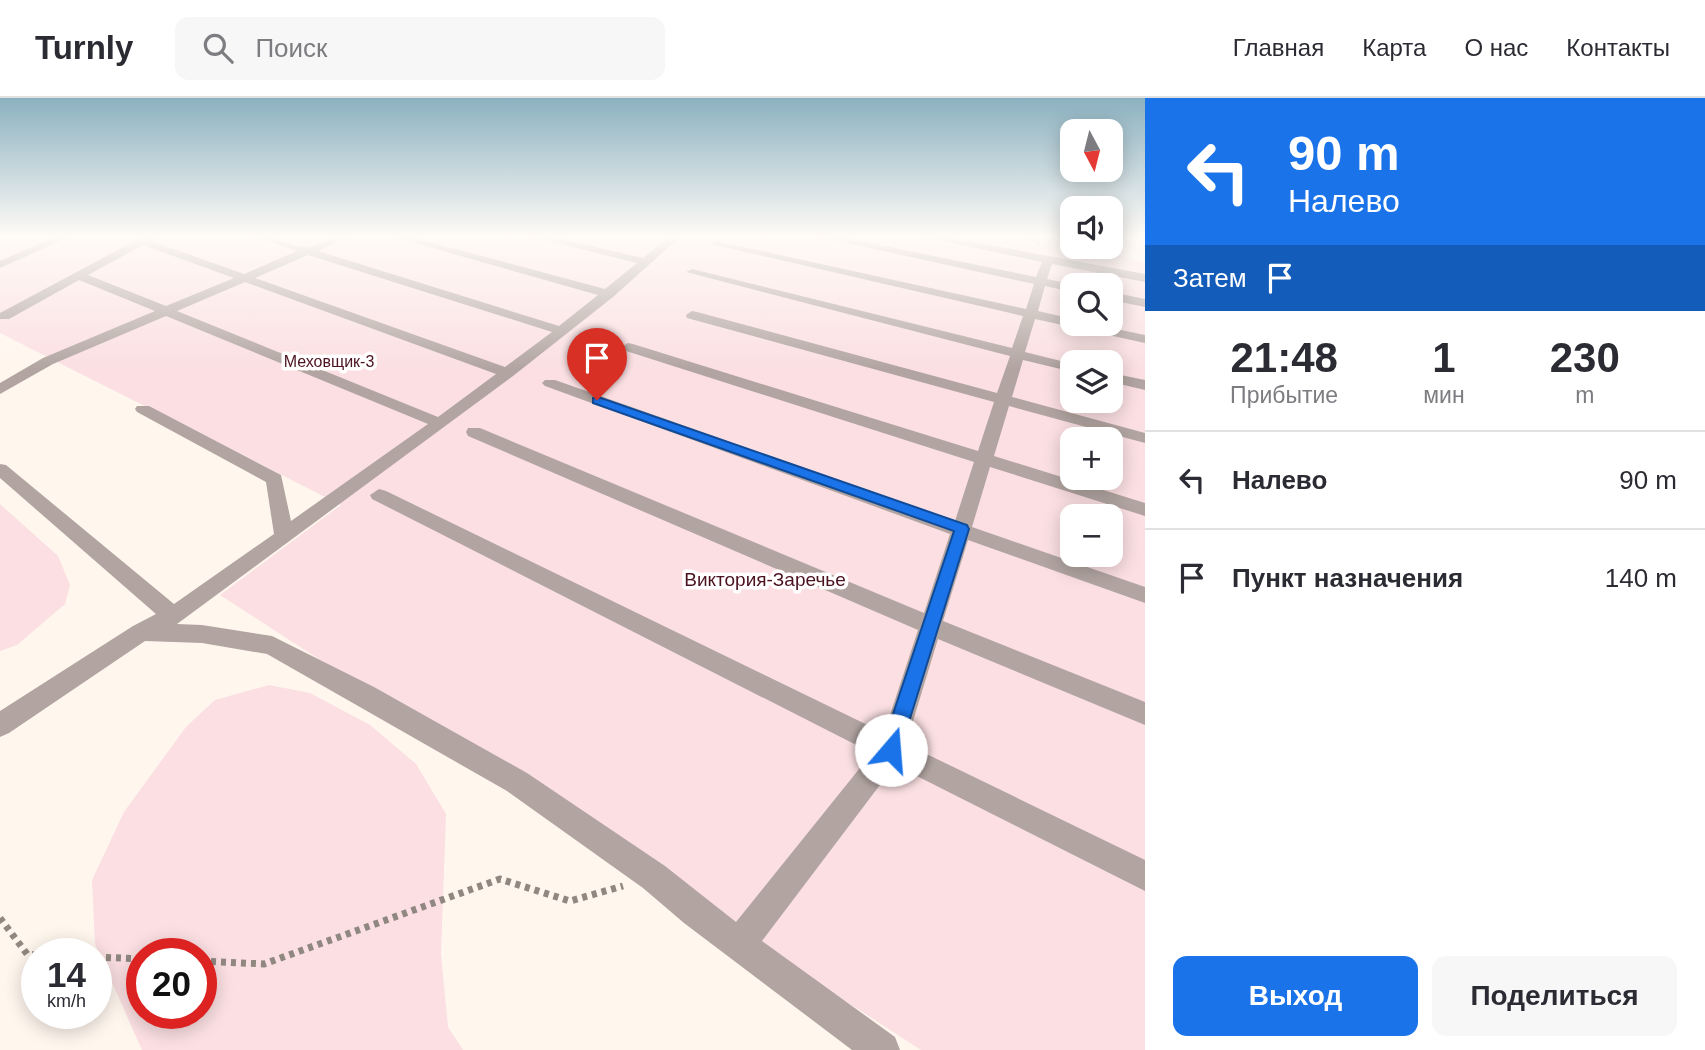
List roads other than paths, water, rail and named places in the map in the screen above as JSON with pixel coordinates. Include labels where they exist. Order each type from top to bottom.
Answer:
[{"type":"street","points":[[4,316],[72,280]]},
{"type":"street","points":[[91,280],[440,422]]},
{"type":"street","points":[[0,388],[48,361],[239,280]]},
{"type":"street","points":[[247,280],[508,373]]},
{"type":"street","points":[[401,280],[563,331]]},
{"type":"street","points":[[560,280],[610,294]]},
{"type":"street","points":[[0,724],[141,632],[173,616],[508,373],[625,280]]},
{"type":"street","points":[[725,280],[1060,365]]},
{"type":"street","points":[[879,280],[1060,320]]},
{"type":"street","points":[[1033,280],[1060,286]]},
{"type":"street","points":[[739,944],[891,750],[1041,282]]},
{"type":"street","points":[[1123,298],[1145,303]]},
{"type":"street","points":[[692,315],[1145,438]]},
{"type":"street","points":[[1123,334],[1145,339]]},
{"type":"street","points":[[628,347],[1145,510]]},
{"type":"street","points":[[1123,380],[1145,385]]},
{"type":"street","points":[[550,383],[667,427],[1145,595]]},
{"type":"street","points":[[142,409],[275,479],[284,536]]},
{"type":"street","points":[[474,432],[931,626],[1145,713]]},
{"type":"street","points":[[0,469],[173,616]]},
{"type":"street","points":[[379,495],[1145,876]]},
{"type":"street","points":[[141,632],[202,634],[272,645],[517,782],[654,877],[695,912],[882,1050]]},
{"type":"park label","name":"Меховщик-3","points":[[329,361]]},
{"type":"park label","name":"Виктория-Заречье","points":[[765,579]]}]
